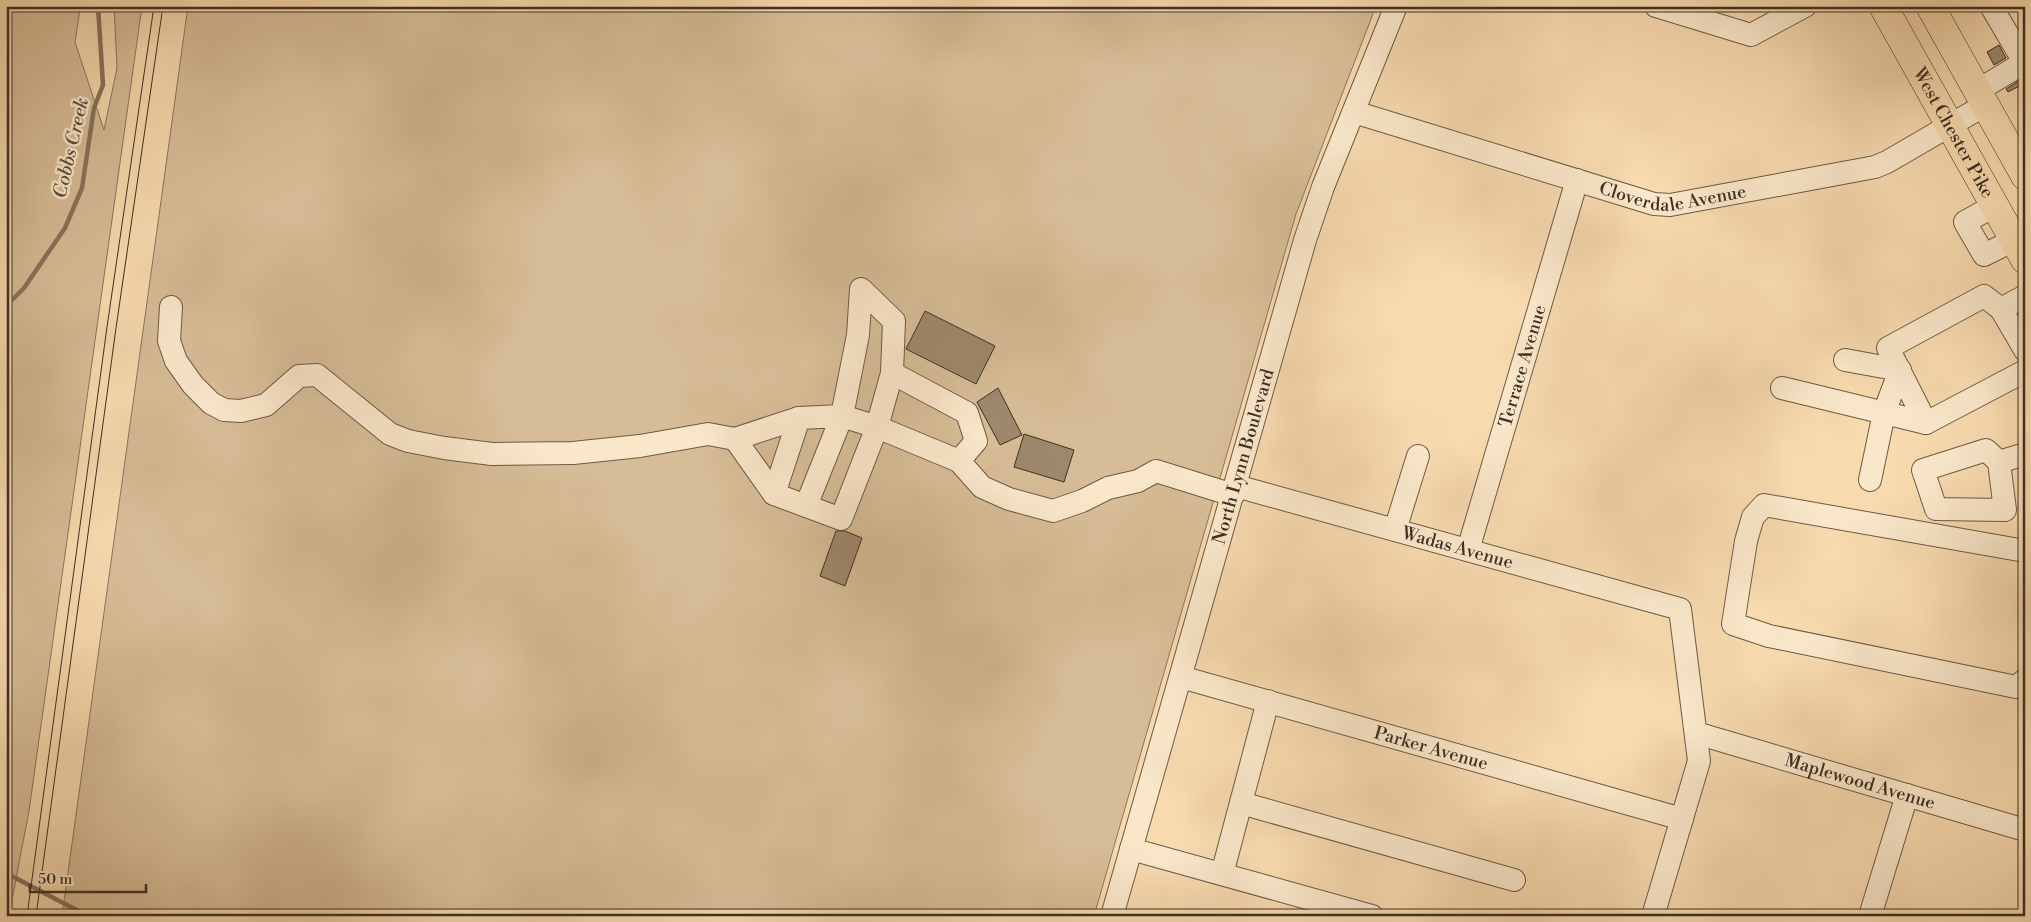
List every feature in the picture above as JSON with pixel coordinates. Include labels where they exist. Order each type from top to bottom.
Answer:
[{"type":"main road","name":"West Chester Pike","points":[[1883,6],[2019,250]]},
{"type":"main road","points":[[1930,6],[1981,98],[2023,168]]},
{"type":"street","name":"North Lynn Boulevard","points":[[1112,916],[1305,240],[1323,187],[1396,6]]},
{"type":"street","points":[[1656,6],[1748,35],[1755,34],[1777,13],[1805,6]]},
{"type":"street","points":[[1991,6],[2025,62]]},
{"type":"street","name":"Cloverdale Avenue","points":[[1354,112],[1654,204],[1670,204],[1875,167],[1950,126],[2025,62]]},
{"type":"street","name":"Terrace Avenue","points":[[1468,550],[1578,180]]},
{"type":"street","points":[[735,439],[774,494],[806,506],[842,519],[878,427],[892,373],[894,321],[861,289],[858,335],[842,416],[806,506]]},
{"type":"street","points":[[1926,423],[1888,348],[1984,296],[2001,309],[2025,350]]},
{"type":"street","points":[[2001,309],[2025,296]]},
{"type":"street","points":[[171,307],[169,341],[176,361],[199,391],[211,403],[224,410],[241,411],[266,405],[299,376],[317,375],[390,434],[408,441],[492,454],[573,453],[640,446],[708,434],[735,439],[799,418],[842,416],[878,427],[959,461],[976,441],[967,414],[892,373]]},
{"type":"street","points":[[1845,360],[1900,370]]},
{"type":"street","points":[[1870,480],[1884,413],[1900,370]]},
{"type":"street","points":[[1782,388],[1926,423],[2025,371]]},
{"type":"street","points":[[774,494],[799,418]]},
{"type":"street","points":[[1999,462],[2025,454]]},
{"type":"street","points":[[1395,530],[1418,456]]},
{"type":"street","name":"Wadas Avenue","points":[[959,461],[982,487],[1009,499],[1053,511],[1082,501],[1108,488],[1138,481],[1156,470],[1395,530],[1680,609],[1696,733]]},
{"type":"street","points":[[2025,551],[1764,505],[1753,517],[1746,541],[1732,624],[1769,636],[2016,687],[2025,680]]},
{"type":"street","name":"Parker Avenue","points":[[1181,677],[1682,818]]},
{"type":"street","points":[[1222,874],[1268,701]]},
{"type":"street","points":[[1653,916],[1699,761],[1696,733]]},
{"type":"street","name":"Maplewood Avenue","points":[[1696,733],[2025,830]]},
{"type":"street","points":[[1870,916],[1906,795]]},
{"type":"street","points":[[1241,803],[1514,880]]},
{"type":"street","points":[[1131,849],[1372,916]]},
{"type":"shaded area","points":[[6,6],[86,6],[80,9],[75,42],[104,130],[117,68],[114,6],[142,6],[29,811],[9,916],[6,916]]},
{"type":"shaded area","points":[[188,6],[1376,6],[1296,214],[1094,916],[62,916]]},
{"type":"building","points":[[1999,45],[2006,58],[1994,65],[1987,52]]},
{"type":"building","points":[[2020,80],[2023,84],[2008,92],[2006,89]]},
{"type":"building","points":[[925,311],[995,346],[976,384],[906,349]]},
{"type":"building","points":[[998,388],[1022,435],[1000,445],[977,402]]},
{"type":"building","points":[[1024,434],[1074,450],[1064,482],[1014,467]]},
{"type":"building","points":[[836,531],[845,531],[862,538],[845,586],[820,576]]},
{"type":"waterway","name":"Cobbs Creek","points":[[6,306],[24,288],[65,228],[82,188],[94,108],[103,85],[98,6]]},
{"type":"waterway","points":[[6,873],[88,916]]},
{"type":"tram line","points":[[27,916],[107,327],[154,6]]},
{"type":"tram line","points":[[36,916],[116,328],[163,6]]}]
